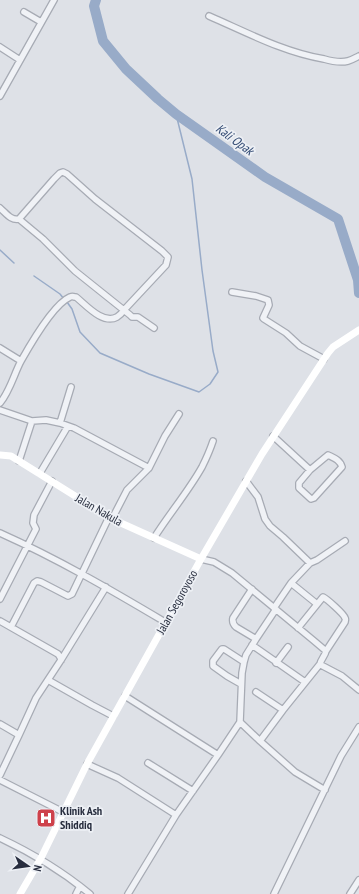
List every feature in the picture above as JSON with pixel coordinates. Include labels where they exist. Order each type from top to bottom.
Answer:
[{"type":"main road","name":"Jalan Segoroyoso","points":[[20,894],[41,858],[87,764],[113,716],[201,559],[273,436],[333,347],[359,330]]},
{"type":"main road","name":"Jalan Nakula","points":[[0,455],[11,456],[110,518],[201,559]]},
{"type":"street","points":[[0,96],[54,0]]},
{"type":"street","points":[[24,12],[41,22]]},
{"type":"street","points":[[209,16],[281,48],[303,55],[338,61],[353,60],[359,56]]},
{"type":"street","points":[[0,47],[20,60]]},
{"type":"street","points":[[0,402],[6,394],[21,361],[47,319],[62,303],[71,296],[76,297],[103,318],[115,318],[119,316],[166,265],[168,257],[63,172],[54,179],[19,219]]},
{"type":"street","points":[[0,208],[12,219],[19,219],[44,239],[75,270],[131,316],[138,317],[154,328]]},
{"type":"street","points":[[232,292],[256,296],[268,300],[269,304],[263,318],[286,333],[300,346],[324,359]]},
{"type":"street","points":[[0,348],[21,361]]},
{"type":"street","points":[[60,423],[71,387]]},
{"type":"street","points":[[0,410],[32,421],[46,420],[68,426],[149,468]]},
{"type":"street","points":[[11,627],[34,583],[38,581],[47,584],[70,596],[110,518],[127,490],[149,468],[179,414]]},
{"type":"street","points":[[19,461],[32,421]]},
{"type":"street","points":[[40,473],[68,426]]},
{"type":"street","points":[[273,436],[310,470]]},
{"type":"street","points":[[154,538],[200,470],[213,441]]},
{"type":"street","points":[[328,455],[335,458],[341,464],[342,468],[314,498],[311,499],[299,488],[299,483],[310,470],[328,455]]},
{"type":"street","points":[[0,599],[36,529],[33,523],[34,514],[52,481]]},
{"type":"street","points":[[246,481],[258,497],[270,526],[310,563]]},
{"type":"street","points":[[0,533],[28,545],[81,573],[165,622]]},
{"type":"street","points":[[128,894],[176,815],[240,722],[242,673],[246,655],[252,645],[291,583],[310,563],[345,541]]},
{"type":"street","points":[[201,559],[214,562],[232,573],[326,651]]},
{"type":"street","points":[[291,583],[317,604]]},
{"type":"street","points":[[0,775],[36,698],[62,660],[106,587]]},
{"type":"street","points":[[252,589],[232,620],[236,627],[256,639]]},
{"type":"street","points":[[260,741],[320,664],[326,651],[346,619],[344,615],[323,597],[298,628]]},
{"type":"street","points":[[0,622],[58,654],[62,660]]},
{"type":"street","points":[[252,645],[305,682]]},
{"type":"street","points":[[276,663],[288,647]]},
{"type":"street","points":[[242,684],[212,666],[213,661],[222,649],[244,662]]},
{"type":"street","points":[[320,664],[347,679],[359,690]]},
{"type":"street","points":[[48,680],[113,716]]},
{"type":"street","points":[[256,692],[283,710]]},
{"type":"street","points":[[125,696],[218,755]]},
{"type":"street","points":[[240,722],[294,772],[325,790]]},
{"type":"street","points":[[0,724],[19,735]]},
{"type":"street","points":[[274,894],[341,756],[359,727]]},
{"type":"street","points":[[148,763],[193,791]]},
{"type":"street","points":[[87,764],[118,778],[176,815]]},
{"type":"street","points":[[0,780],[63,812]]},
{"type":"street","points":[[0,838],[41,858],[90,894]]},
{"type":"street","points":[[350,894],[359,880]]},
{"type":"street","points":[[76,894],[80,886]]},
{"type":"waterway","name":"Kali Opak","points":[[96,0],[94,6],[103,41],[126,69],[158,99],[176,114],[265,177],[338,219],[358,280],[359,293]]},
{"type":"waterway","points":[[67,302],[72,309],[80,332],[100,353],[149,374],[199,392],[210,384],[218,372],[213,351],[202,270],[192,179],[176,114]]},
{"type":"waterway","points":[[0,250],[14,263]]},
{"type":"waterway","points":[[34,276],[60,294],[64,299]]},
{"type":"place","name":"Klinik Ash Shiddiq","points":[[46,818]]}]
